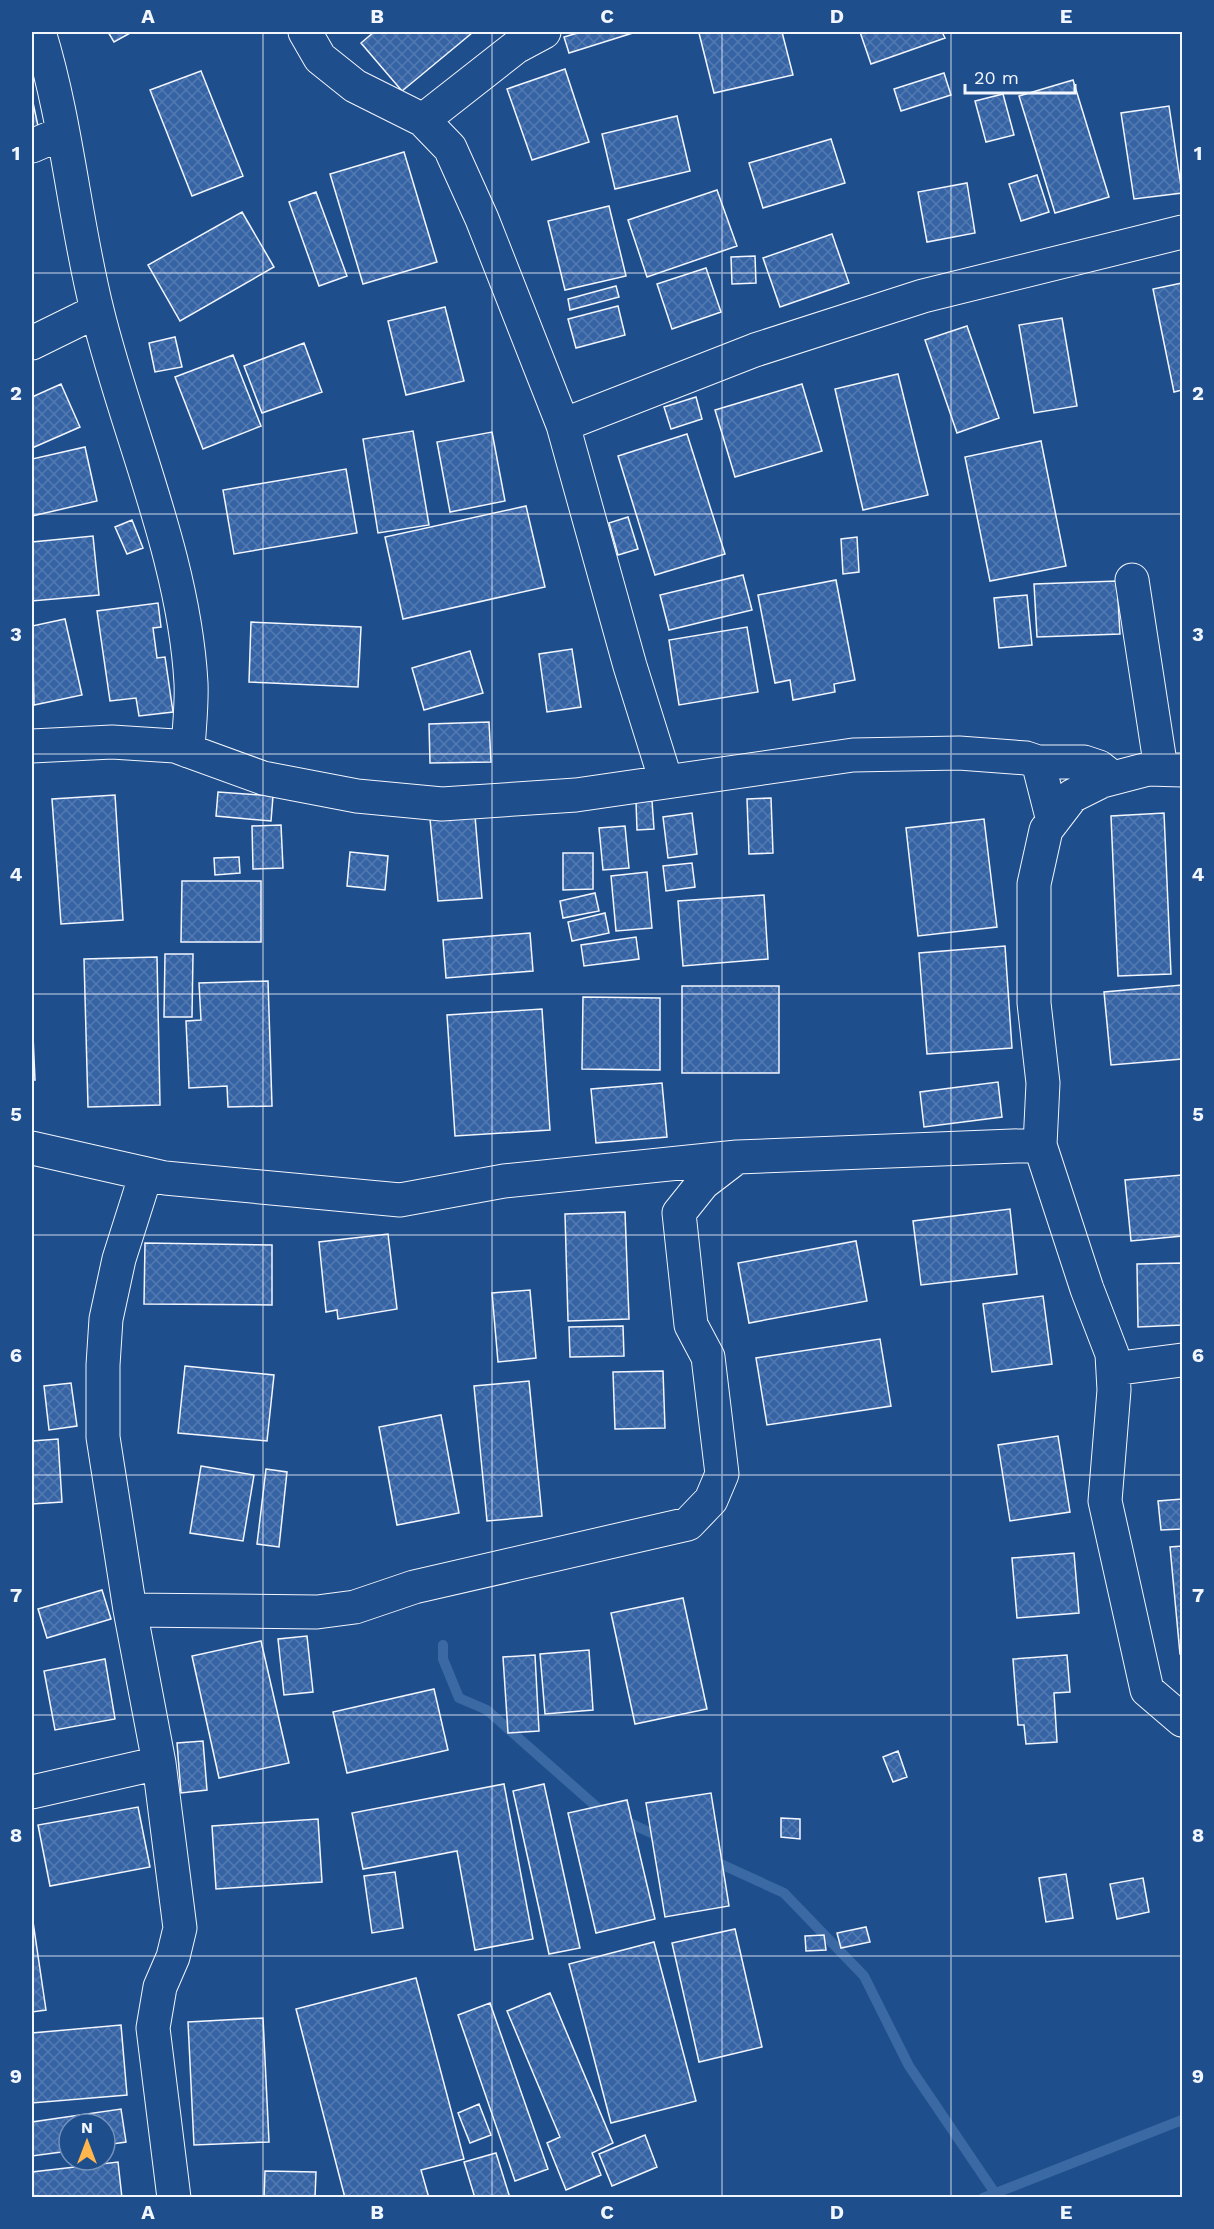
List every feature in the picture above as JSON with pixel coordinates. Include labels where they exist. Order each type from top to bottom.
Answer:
[{"type":"street","points":[[39,32],[52,74],[97,311],[180,598],[191,683],[188,751]]},
{"type":"street","points":[[305,32],[320,58],[355,86],[423,120],[450,148],[455,158],[482,219],[563,425],[609,582],[630,666],[666,781]]},
{"type":"street","points":[[423,120],[516,47],[544,32]]},
{"type":"street","points":[[32,146],[62,133]]},
{"type":"street","points":[[563,425],[755,350],[912,300],[1182,232]]},
{"type":"street","points":[[32,343],[97,311]]},
{"type":"street","points":[[1132,580],[1172,769],[1148,769],[1113,778],[1072,796],[1046,830],[1034,884],[1034,1003],[1043,1083],[1040,1145],[1087,1289],[1113,1354],[1105,1501],[1147,1690],[1182,1720]]},
{"type":"street","points":[[32,746],[112,742],[175,746],[263,778],[357,796],[442,804],[576,795],[853,755],[958,753],[1026,758],[1038,762],[1084,762],[1099,767],[1113,778]]},
{"type":"street","points":[[1038,762],[1053,821]]},
{"type":"street","points":[[32,1148],[146,1174],[292,1192],[400,1200],[504,1181],[737,1157],[1040,1145]]},
{"type":"street","points":[[130,1610],[317,1612],[355,1607],[414,1587],[688,1524],[711,1500],[722,1474],[708,1357],[692,1325],[680,1213],[703,1183],[737,1157]]},
{"type":"street","points":[[146,1174],[119,1259],[106,1319],[103,1365],[103,1437],[130,1610],[159,1763],[180,1928],[173,1957],[160,1987],[153,2028],[174,2198]]},
{"type":"street","points":[[1113,1369],[1182,1360]]},
{"type":"street","points":[[32,1792],[159,1763]]},
{"type":"building","points":[[108,32],[132,32],[114,42]]},
{"type":"building","points":[[374,32],[472,33],[402,91],[361,43]]},
{"type":"building","points":[[581,32],[636,32],[569,53],[564,37]]},
{"type":"building","points":[[782,32],[793,75],[714,93],[699,33]]},
{"type":"building","points":[[860,32],[942,32],[945,38],[871,64]]},
{"type":"building","points":[[565,69],[589,142],[532,160],[507,89]]},
{"type":"building","points":[[201,71],[243,176],[192,196],[150,90]]},
{"type":"building","points":[[944,73],[951,95],[901,111],[894,89]]},
{"type":"building","points":[[1073,80],[1109,197],[1055,213],[1019,96]]},
{"type":"building","points":[[1003,94],[1014,135],[986,142],[975,101]]},
{"type":"building","points":[[32,98],[38,126],[32,128]]},
{"type":"building","points":[[1169,106],[1182,193],[1134,199],[1121,113]]},
{"type":"building","points":[[677,116],[690,171],[615,189],[602,134]]},
{"type":"building","points":[[831,139],[845,183],[763,208],[749,163]]},
{"type":"building","points":[[404,152],[437,262],[363,284],[330,174]]},
{"type":"building","points":[[1037,175],[1049,212],[1021,221],[1009,184]]},
{"type":"building","points":[[967,183],[975,233],[927,242],[918,192]]},
{"type":"building","points":[[717,190],[737,246],[647,277],[628,220]]},
{"type":"building","points":[[316,192],[347,276],[319,286],[289,202]]},
{"type":"building","points":[[609,206],[626,276],[565,290],[548,221]]},
{"type":"building","points":[[242,212],[274,267],[180,321],[148,265]]},
{"type":"building","points":[[832,234],[849,283],[780,307],[763,258]]},
{"type":"building","points":[[755,256],[756,283],[732,284],[731,257]]},
{"type":"building","points":[[706,268],[721,312],[672,329],[657,284]]},
{"type":"building","points":[[1182,283],[1182,390],[1174,392],[1153,289]]},
{"type":"building","points":[[616,286],[619,297],[570,310],[568,299]]},
{"type":"building","points":[[618,306],[625,335],[576,348],[568,319]]},
{"type":"building","points":[[445,307],[464,381],[406,395],[388,321]]},
{"type":"building","points":[[1062,318],[1077,406],[1034,413],[1019,325]]},
{"type":"building","points":[[967,326],[999,418],[957,433],[925,340]]},
{"type":"building","points":[[175,337],[182,367],[155,372],[149,343]]},
{"type":"building","points":[[304,343],[322,392],[262,413],[244,366]]},
{"type":"building","points":[[233,355],[261,426],[203,449],[175,377]]},
{"type":"building","points":[[898,374],[928,495],[863,510],[835,389]]},
{"type":"building","points":[[61,384],[80,427],[32,448],[32,397]]},
{"type":"building","points":[[802,384],[822,451],[735,477],[715,410]]},
{"type":"building","points":[[696,397],[702,419],[671,429],[664,407]]},
{"type":"building","points":[[413,431],[429,525],[378,533],[363,439]]},
{"type":"building","points":[[492,432],[505,501],[450,512],[437,442]]},
{"type":"building","points":[[687,434],[725,554],[655,575],[618,456]]},
{"type":"building","points":[[1041,441],[1066,566],[990,581],[965,457]]},
{"type":"building","points":[[85,447],[97,501],[32,516],[32,459]]},
{"type":"building","points":[[346,469],[357,533],[234,554],[223,490]]},
{"type":"building","points":[[526,506],[545,587],[403,619],[385,537]]},
{"type":"building","points":[[628,517],[638,549],[618,555],[609,523]]},
{"type":"building","points":[[132,520],[143,548],[127,554],[115,527]]},
{"type":"building","points":[[93,536],[99,595],[32,601],[32,542]]},
{"type":"building","points":[[857,537],[859,572],[843,574],[841,539]]},
{"type":"building","points":[[743,575],[752,610],[669,630],[660,595]]},
{"type":"building","points":[[836,580],[855,680],[834,684],[835,692],[793,700],[790,680],[775,683],[758,595]]},
{"type":"building","points":[[1117,581],[1120,634],[1037,637],[1034,584]]},
{"type":"building","points":[[1027,595],[1032,645],[999,648],[994,598]]},
{"type":"building","points":[[158,603],[161,627],[153,628],[157,658],[165,657],[173,712],[139,716],[136,698],[110,701],[97,611]]},
{"type":"building","points":[[65,619],[82,695],[34,705],[32,626]]},
{"type":"building","points":[[251,622],[361,627],[358,687],[249,682]]},
{"type":"building","points":[[747,627],[758,692],[679,705],[669,640]]},
{"type":"building","points":[[572,649],[581,707],[547,712],[539,654]]},
{"type":"building","points":[[470,651],[483,693],[424,710],[412,668]]},
{"type":"building","points":[[489,722],[491,762],[430,763],[429,724]]},
{"type":"building","points":[[218,792],[273,796],[271,821],[216,816]]},
{"type":"building","points":[[115,795],[123,920],[61,924],[52,799]]},
{"type":"building","points":[[771,798],[773,853],[749,854],[747,799]]},
{"type":"building","points":[[636,801],[652,801],[654,829],[637,830]]},
{"type":"building","points":[[692,813],[697,854],[668,858],[663,817]]},
{"type":"building","points":[[1164,813],[1171,974],[1118,976],[1111,816]]},
{"type":"building","points":[[475,816],[482,898],[438,901],[430,819]]},
{"type":"building","points":[[984,819],[997,927],[918,936],[906,828]]},
{"type":"building","points":[[281,825],[283,868],[253,869],[252,826]]},
{"type":"building","points":[[625,826],[629,868],[603,870],[599,828]]},
{"type":"building","points":[[350,852],[388,856],[385,890],[347,886]]},
{"type":"building","points":[[563,853],[593,853],[593,889],[563,890]]},
{"type":"building","points":[[239,857],[240,873],[215,875],[214,858]]},
{"type":"building","points":[[692,863],[695,887],[666,891],[663,866]]},
{"type":"building","points":[[647,872],[652,928],[616,931],[611,876]]},
{"type":"building","points":[[182,881],[261,881],[261,942],[181,942]]},
{"type":"building","points":[[595,893],[599,911],[563,918],[560,901]]},
{"type":"building","points":[[764,895],[768,959],[683,966],[678,901]]},
{"type":"building","points":[[605,913],[609,933],[572,941],[568,922]]},
{"type":"building","points":[[530,933],[533,971],[446,978],[443,940]]},
{"type":"building","points":[[636,937],[639,959],[584,966],[581,945]]},
{"type":"building","points":[[1005,946],[1012,1048],[927,1054],[919,953]]},
{"type":"building","points":[[165,954],[193,954],[192,1017],[164,1017]]},
{"type":"building","points":[[157,957],[160,1105],[88,1107],[84,959]]},
{"type":"building","points":[[268,981],[272,1106],[228,1107],[227,1086],[189,1088],[186,1021],[201,1020],[199,983]]},
{"type":"building","points":[[1182,985],[1182,1059],[1111,1065],[1104,992]]},
{"type":"building","points":[[682,986],[779,986],[779,1073],[682,1073]]},
{"type":"building","points":[[583,997],[660,998],[660,1070],[582,1069]]},
{"type":"building","points":[[542,1009],[550,1130],[455,1136],[447,1015]]},
{"type":"building","points":[[32,1014],[35,1080],[32,1080]]},
{"type":"building","points":[[998,1082],[1002,1117],[924,1127],[920,1092]]},
{"type":"building","points":[[662,1083],[667,1137],[596,1143],[591,1089]]},
{"type":"building","points":[[1182,1175],[1182,1236],[1131,1241],[1125,1180]]},
{"type":"building","points":[[1010,1209],[1017,1274],[921,1285],[913,1221]]},
{"type":"building","points":[[625,1212],[629,1319],[568,1321],[565,1214]]},
{"type":"building","points":[[388,1234],[397,1309],[338,1319],[337,1310],[326,1312],[319,1242]]},
{"type":"building","points":[[856,1241],[867,1301],[749,1323],[738,1263]]},
{"type":"building","points":[[145,1243],[272,1245],[272,1305],[144,1304]]},
{"type":"building","points":[[1182,1263],[1182,1325],[1138,1327],[1137,1264]]},
{"type":"building","points":[[530,1290],[536,1358],[498,1362],[492,1293]]},
{"type":"building","points":[[1043,1296],[1052,1364],[992,1372],[983,1304]]},
{"type":"building","points":[[623,1326],[624,1356],[570,1357],[569,1327]]},
{"type":"building","points":[[880,1339],[891,1406],[767,1425],[756,1358]]},
{"type":"building","points":[[185,1366],[274,1375],[267,1441],[178,1433]]},
{"type":"building","points":[[663,1371],[665,1428],[615,1429],[613,1372]]},
{"type":"building","points":[[529,1381],[542,1516],[487,1521],[474,1386]]},
{"type":"building","points":[[71,1383],[77,1426],[49,1430],[44,1386]]},
{"type":"building","points":[[441,1415],[459,1513],[397,1525],[379,1427]]},
{"type":"building","points":[[1058,1436],[1070,1512],[1010,1521],[998,1445]]},
{"type":"building","points":[[58,1439],[62,1502],[32,1504],[32,1441]]},
{"type":"building","points":[[201,1466],[254,1475],[243,1541],[190,1533]]},
{"type":"building","points":[[266,1469],[287,1472],[279,1547],[257,1544]]},
{"type":"building","points":[[1182,1499],[1182,1529],[1161,1530],[1158,1501]]},
{"type":"building","points":[[1182,1546],[1182,1654],[1180,1654],[1170,1547]]},
{"type":"building","points":[[1074,1553],[1079,1613],[1017,1618],[1012,1558]]},
{"type":"building","points":[[102,1590],[111,1619],[47,1638],[38,1609]]},
{"type":"building","points":[[683,1598],[707,1709],[635,1724],[611,1613]]},
{"type":"building","points":[[307,1636],[313,1692],[284,1695],[278,1639]]},
{"type":"building","points":[[261,1641],[289,1763],[219,1778],[192,1656]]},
{"type":"building","points":[[589,1650],[593,1710],[545,1714],[540,1654]]},
{"type":"building","points":[[535,1655],[539,1731],[508,1733],[503,1657]]},
{"type":"building","points":[[1067,1655],[1070,1692],[1054,1693],[1057,1742],[1026,1744],[1024,1725],[1018,1725],[1013,1659]]},
{"type":"building","points":[[105,1659],[115,1719],[55,1730],[44,1671]]},
{"type":"building","points":[[434,1689],[448,1750],[347,1773],[333,1712]]},
{"type":"building","points":[[203,1741],[207,1790],[181,1793],[177,1743]]},
{"type":"building","points":[[898,1751],[907,1777],[893,1782],[883,1757]]},
{"type":"building","points":[[504,1784],[533,1939],[475,1950],[457,1851],[363,1869],[352,1813]]},
{"type":"building","points":[[544,1784],[580,1948],[549,1954],[513,1791]]},
{"type":"building","points":[[711,1793],[729,1906],[665,1917],[646,1803]]},
{"type":"building","points":[[627,1800],[655,1919],[596,1933],[568,1813]]},
{"type":"building","points":[[138,1807],[150,1867],[50,1886],[38,1825]]},
{"type":"building","points":[[781,1818],[800,1819],[800,1839],[781,1837]]},
{"type":"building","points":[[318,1819],[322,1882],[216,1889],[212,1826]]},
{"type":"building","points":[[395,1872],[403,1928],[372,1933],[364,1876]]},
{"type":"building","points":[[1066,1874],[1073,1918],[1046,1922],[1039,1878]]},
{"type":"building","points":[[1143,1878],[1149,1912],[1117,1919],[1110,1884]]},
{"type":"building","points":[[32,1915],[46,2010],[32,2012]]},
{"type":"building","points":[[866,1927],[870,1942],[841,1948],[837,1933]]},
{"type":"building","points":[[735,1929],[762,2047],[699,2062],[672,1943]]},
{"type":"building","points":[[824,1935],[826,1950],[806,1951],[805,1936]]},
{"type":"building","points":[[654,1942],[696,2101],[611,2123],[569,1964]]},
{"type":"building","points":[[416,1978],[464,2159],[421,2170],[429,2198],[345,2198],[296,2009]]},
{"type":"building","points":[[550,1993],[613,2143],[592,2153],[601,2175],[566,2190],[547,2143],[560,2137],[507,2011]]},
{"type":"building","points":[[490,2003],[548,2169],[515,2181],[458,2015]]},
{"type":"building","points":[[263,2018],[269,2142],[194,2145],[188,2022]]},
{"type":"building","points":[[121,2025],[127,2095],[32,2103],[32,2033]]},
{"type":"building","points":[[479,2104],[491,2135],[470,2143],[458,2113]]},
{"type":"building","points":[[121,2109],[126,2142],[117,2143],[117,2112],[100,2112]]},
{"type":"building","points":[[57,2118],[57,2153],[32,2156],[32,2122]]},
{"type":"building","points":[[645,2135],[657,2167],[612,2186],[599,2154]]},
{"type":"building","points":[[496,2153],[510,2198],[475,2198],[464,2162]]},
{"type":"building","points":[[117,2162],[122,2198],[32,2198],[32,2172],[57,2169],[57,2172],[117,2172]]},
{"type":"building","points":[[265,2171],[316,2172],[315,2198],[264,2198]]},
{"type":"waterway","points":[[443,1645],[443,1659],[459,1698],[487,1710],[599,1809],[607,1813]]},
{"type":"waterway","points":[[621,1819],[662,1838]]},
{"type":"waterway","points":[[712,1860],[784,1893],[864,1976],[909,2066],[995,2193]]},
{"type":"waterway","points":[[983,2198],[1182,2120]]}]
